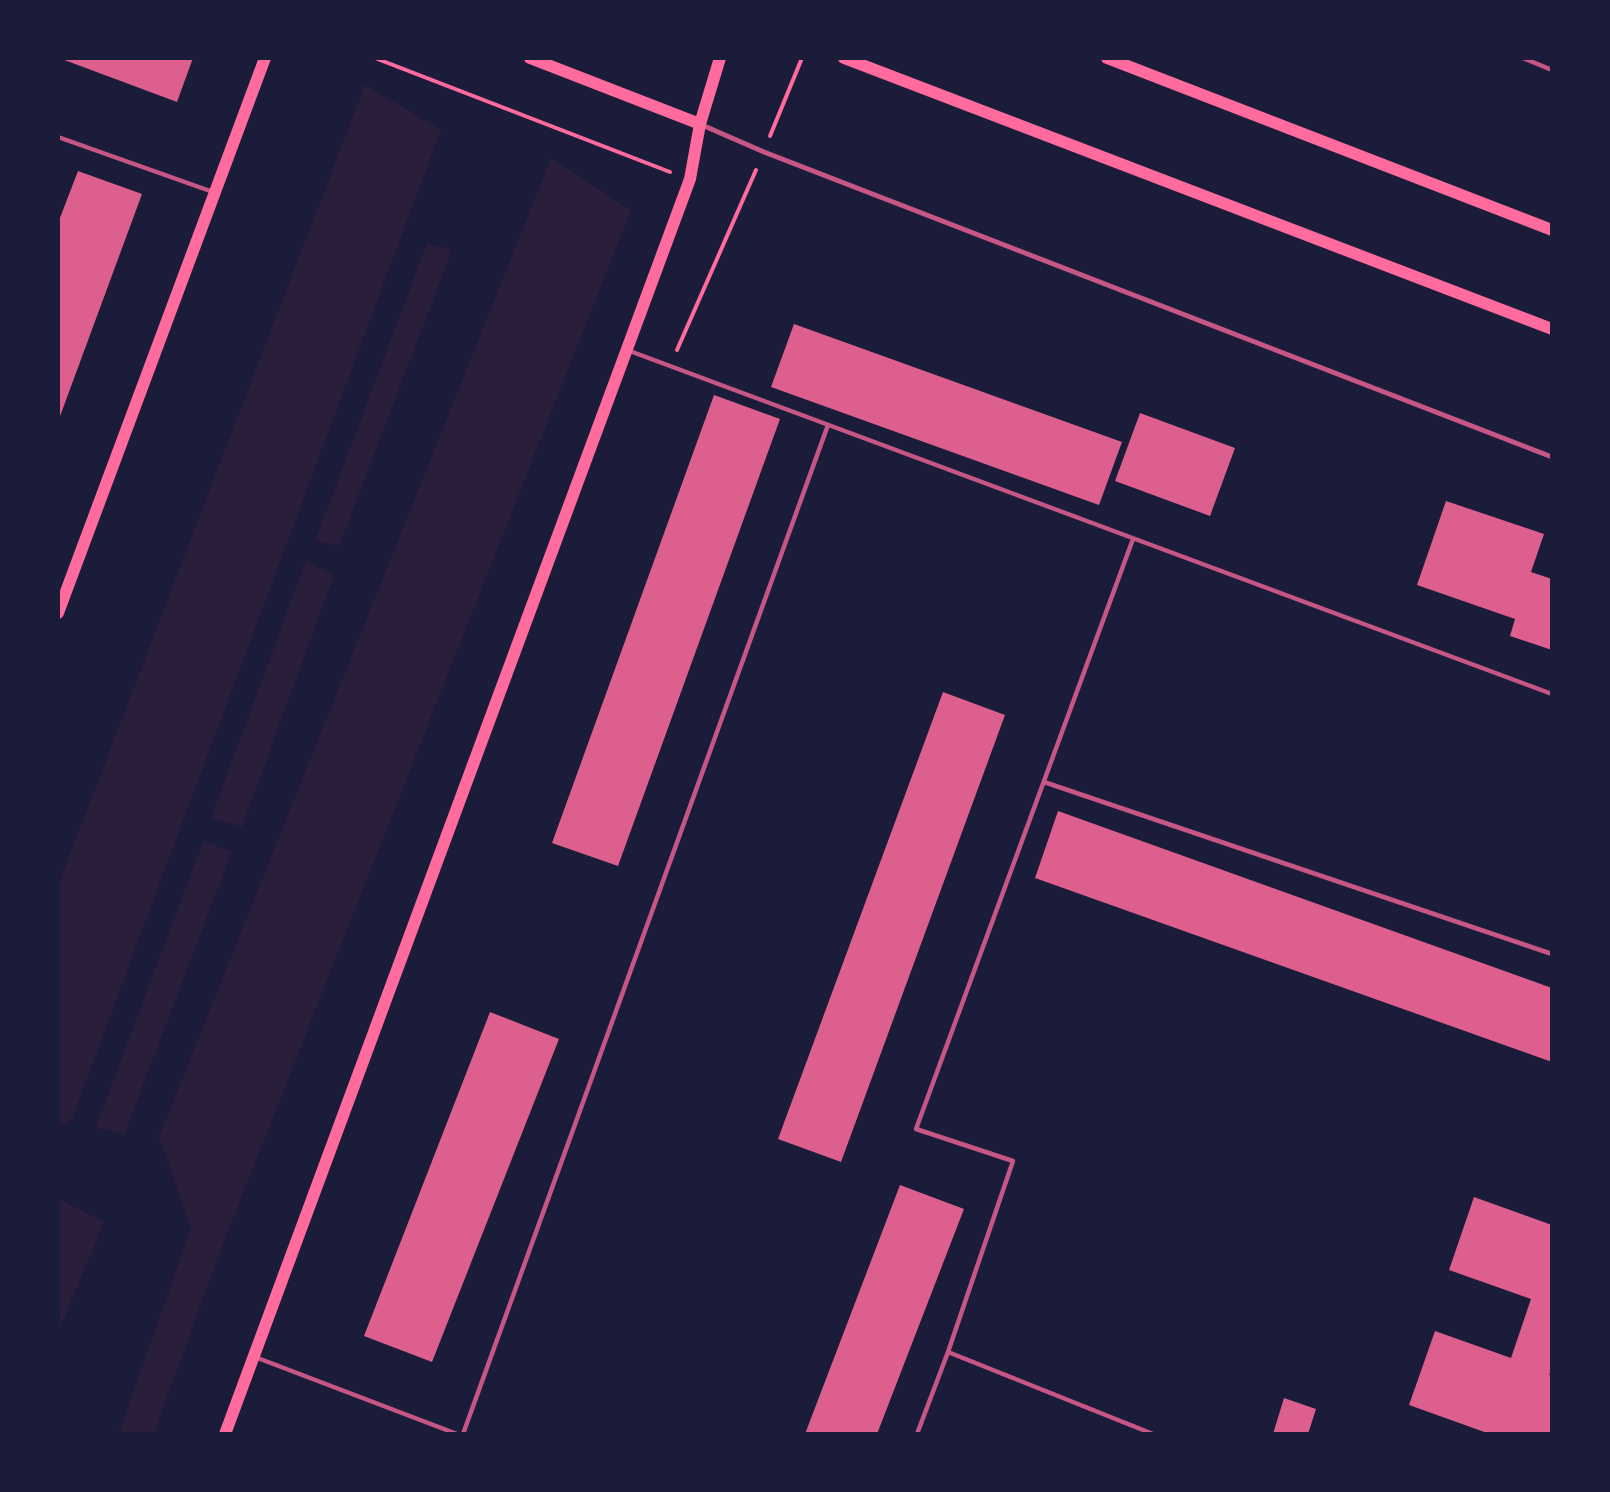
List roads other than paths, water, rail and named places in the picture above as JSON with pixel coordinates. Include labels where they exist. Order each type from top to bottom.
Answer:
[{"type":"main road","points":[[58,613],[265,58]]},
{"type":"main road","points":[[530,58],[700,124]]},
{"type":"main road","points":[[225,1434],[690,179],[700,124],[720,58]]},
{"type":"main road","points":[[844,58],[1551,328]]},
{"type":"main road","points":[[1107,58],[1551,230]]},
{"type":"street","points":[[700,124],[764,152],[1551,457]]},
{"type":"lane","points":[[1523,58],[1551,70]]},
{"type":"lane","points":[[58,137],[215,193]]},
{"type":"lane","points":[[627,350],[1551,694]]},
{"type":"lane","points":[[463,1434],[828,425]]},
{"type":"lane","points":[[917,1434],[948,1352],[1013,1161],[916,1129],[1133,539]]},
{"type":"lane","points":[[1044,782],[1551,954]]},
{"type":"lane","points":[[948,1352],[1153,1434]]},
{"type":"lane","points":[[254,1357],[457,1434]]}]
